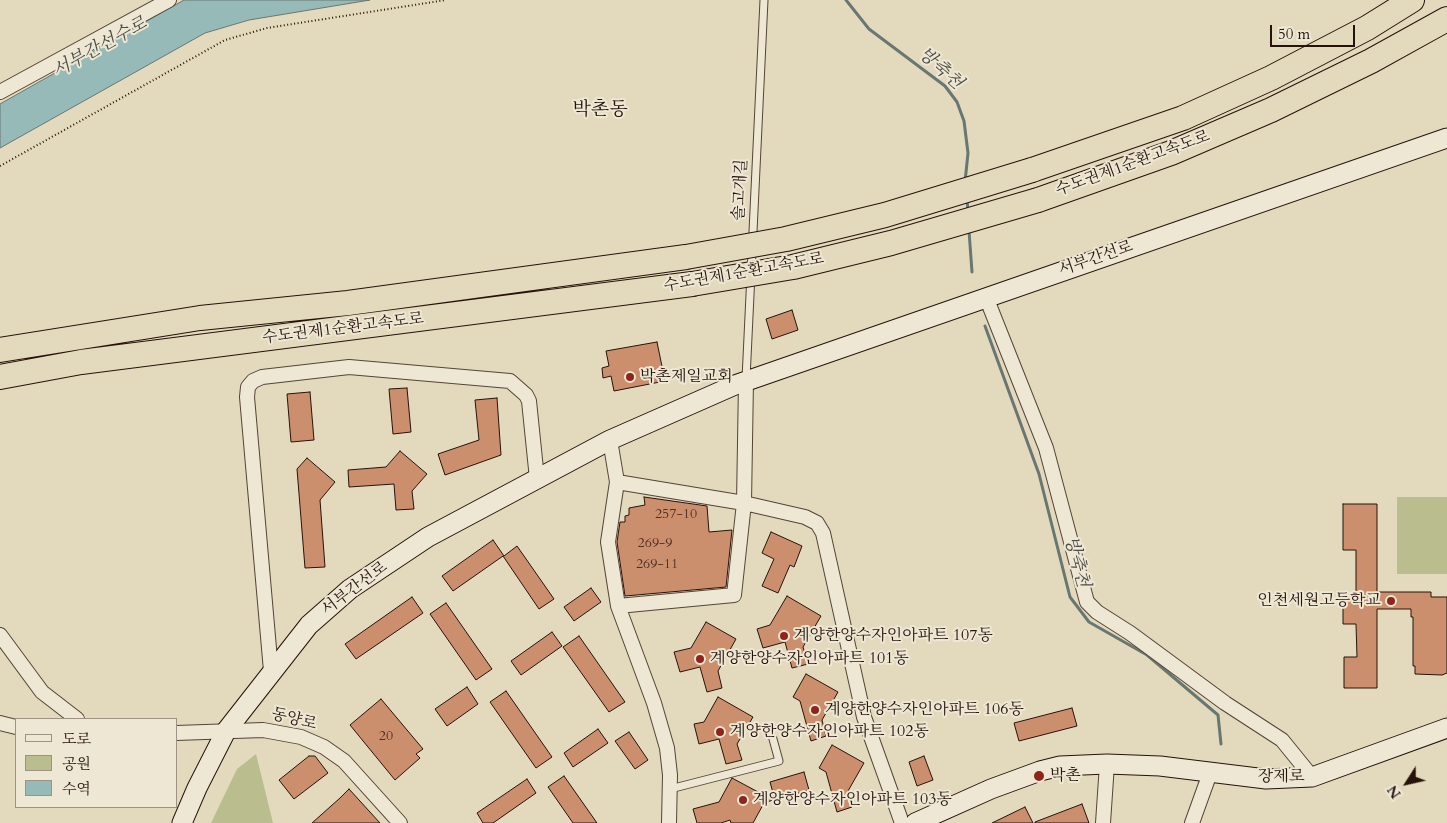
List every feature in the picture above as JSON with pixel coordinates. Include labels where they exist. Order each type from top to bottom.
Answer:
[{"type":"highway","name":"수도권제1순환고속도로","points":[[0,350],[200,318],[348,303],[686,257],[786,238],[876,217],[1032,170],[1183,118],[1270,78],[1367,28],[1412,0]]},
{"type":"highway","name":"수도권제1순환고속도로","points":[[0,378],[81,362],[692,284],[793,267],[891,242],[1038,200],[1170,153],[1271,110],[1370,61],[1447,18]]},
{"type":"street","points":[[0,92],[169,0]]},
{"type":"street","name":"서부간선로","points":[[182,823],[196,788],[226,730],[309,625],[350,589],[428,537],[610,440],[746,381],[1447,138]]},
{"type":"street","points":[[986,298],[1046,448],[1087,602],[1225,703],[1282,740],[1312,777]]},
{"type":"street","points":[[271,671],[246,397],[248,387],[253,381],[262,377],[348,366],[510,381],[526,395],[529,401],[537,479]]},
{"type":"street","points":[[618,606],[734,595],[744,503],[746,381]]},
{"type":"street","points":[[610,440],[617,482],[608,542],[618,606],[654,703],[667,748],[670,789],[669,823]]},
{"type":"street","points":[[617,482],[744,503],[805,517],[817,523],[823,533],[864,717],[902,823]]},
{"type":"street","points":[[0,635],[42,692],[55,705],[75,718]]},
{"type":"street","points":[[0,724],[15,728]]},
{"type":"street","name":"장제로","points":[[914,823],[991,789],[1040,771],[1060,766],[1106,764],[1160,766],[1266,779],[1312,777],[1447,728]]},
{"type":"street","name":"동양로","points":[[178,733],[264,730],[302,737],[324,747],[344,761],[400,823]]},
{"type":"street","points":[[1103,823],[1106,764]]},
{"type":"street","points":[[1192,823],[1210,772]]},
{"type":"lane","name":"솔고개길","points":[[746,381],[764,0]]},
{"type":"lane","points":[[670,789],[779,761],[773,739]]},
{"type":"path","points":[[0,166],[225,40],[267,28],[446,0]]},
{"type":"green space","points":[[1397,497],[1447,497],[1447,574],[1397,574]]},
{"type":"green space","points":[[256,754],[273,823],[211,823],[237,769]]},
{"type":"water","name":"서부간선수로","points":[[184,0],[370,0],[249,20],[205,33],[0,148],[0,104]]},
{"type":"building","points":[[792,310],[798,330],[772,339],[766,319]]},
{"type":"building","points":[[657,342],[665,381],[614,391],[611,376],[603,378],[602,368],[609,366],[606,351]]},
{"type":"building","points":[[407,388],[411,432],[393,434],[389,389]]},
{"type":"building","points":[[310,392],[314,440],[291,442],[287,394]]},
{"type":"building","points":[[497,398],[501,455],[445,475],[438,454],[479,440],[475,400]]},
{"type":"building","points":[[400,451],[427,474],[412,491],[414,509],[396,510],[394,484],[349,487],[348,470],[386,467]]},
{"type":"building","points":[[307,458],[335,482],[320,500],[325,567],[305,568],[297,469]]},
{"type":"building","points":[[644,497],[707,506],[709,532],[732,530],[726,587],[625,596],[617,542],[620,522],[625,522],[625,516],[629,515],[629,508],[645,505]]},
{"type":"building","points":[[1343,504],[1377,504],[1377,592],[1431,592],[1431,597],[1447,597],[1447,673],[1442,675],[1415,674],[1415,666],[1413,666],[1413,617],[1411,617],[1411,609],[1377,609],[1377,688],[1344,688],[1344,657],[1357,657],[1356,624],[1343,624],[1343,594],[1356,594],[1356,550],[1343,550]]},
{"type":"building","points":[[771,532],[802,546],[794,567],[790,565],[778,593],[762,586],[774,559],[762,553]]},
{"type":"building","points":[[493,540],[504,556],[517,546],[554,599],[539,609],[503,556],[453,591],[442,576]]},
{"type":"building","points":[[591,588],[601,602],[574,621],[564,607]]},
{"type":"building","name":"계양한양수자인아파트 107동","points":[[787,596],[821,616],[803,647],[808,664],[792,668],[785,642],[763,648],[757,629],[770,625]]},
{"type":"building","points":[[412,597],[423,613],[356,659],[345,644]]},
{"type":"building","points":[[446,603],[492,669],[476,680],[430,614]]},
{"type":"building","name":"계양한양수자인아파트 101동","points":[[706,622],[736,639],[718,671],[722,688],[707,692],[700,667],[680,672],[674,652],[691,648]]},
{"type":"building","points":[[552,632],[562,646],[521,675],[511,661]]},
{"type":"building","points":[[579,636],[625,702],[609,712],[563,647]]},
{"type":"building","name":"계양한양수자인아파트 106동","points":[[806,674],[838,692],[822,720],[826,736],[811,741],[800,701],[793,697]]},
{"type":"building","points":[[467,687],[478,704],[447,726],[435,709]]},
{"type":"building","points":[[506,691],[552,757],[536,768],[490,702]]},
{"type":"building","name":"계양한양수자인아파트 102동","points":[[718,697],[753,717],[737,744],[742,760],[726,764],[719,739],[699,744],[694,724],[704,722]]},
{"type":"building","points":[[381,699],[423,749],[416,754],[420,758],[395,780],[350,725]]},
{"type":"building","points":[[1072,708],[1077,726],[1019,741],[1014,723]]},
{"type":"building","points":[[598,729],[608,743],[573,767],[564,753]]},
{"type":"building","points":[[629,732],[648,760],[635,769],[615,741]]},
{"type":"building","points":[[832,745],[864,763],[848,791],[852,807],[837,812],[826,772],[819,768]]},
{"type":"building","points":[[309,756],[315,756],[328,773],[294,799],[279,780]]},
{"type":"building","points":[[924,756],[933,780],[917,786],[909,762]]},
{"type":"building","points":[[804,772],[809,790],[775,800],[770,782]]},
{"type":"building","points":[[564,776],[597,823],[573,823],[548,787]]},
{"type":"building","name":"계양한양수자인아파트 103동","points":[[732,778],[773,800],[764,803],[753,823],[731,823],[730,820],[721,823],[697,823],[693,809],[719,802]]},
{"type":"building","points":[[527,779],[536,793],[493,823],[483,823],[477,813]]},
{"type":"building","points":[[349,789],[380,823],[312,823],[340,798]]},
{"type":"building","points":[[1082,804],[1089,823],[1035,823],[1035,822]]},
{"type":"building","points":[[1025,807],[1033,823],[992,823]]},
{"type":"waterway","name":"방축천","points":[[846,0],[869,29],[945,86],[957,102],[964,121],[968,153],[965,182]]},
{"type":"waterway","name":"방축천","points":[[967,198],[968,212]]},
{"type":"waterway","name":"방축천","points":[[969,231],[972,272]]},
{"type":"waterway","name":"방축천","points":[[985,326],[1039,474],[1070,597],[1089,622],[1147,655],[1218,715],[1221,744]]},
{"type":"place","name":"박촌제일교회","points":[[630,377]]},
{"type":"place","name":"인천세원고등학교","points":[[1391,601]]},
{"type":"place","name":"계양한양수자인아파트 107동","points":[[784,636]]},
{"type":"place","name":"계양한양수자인아파트 101동","points":[[700,659]]},
{"type":"place","name":"계양한양수자인아파트 106동","points":[[815,710]]},
{"type":"place","name":"계양한양수자인아파트 102동","points":[[720,732]]},
{"type":"place","name":"박촌","points":[[1039,776]]},
{"type":"place","name":"계양한양수자인아파트 103동","points":[[743,800]]},
{"type":"district","name":"박촌동","points":[[600,111]]}]
